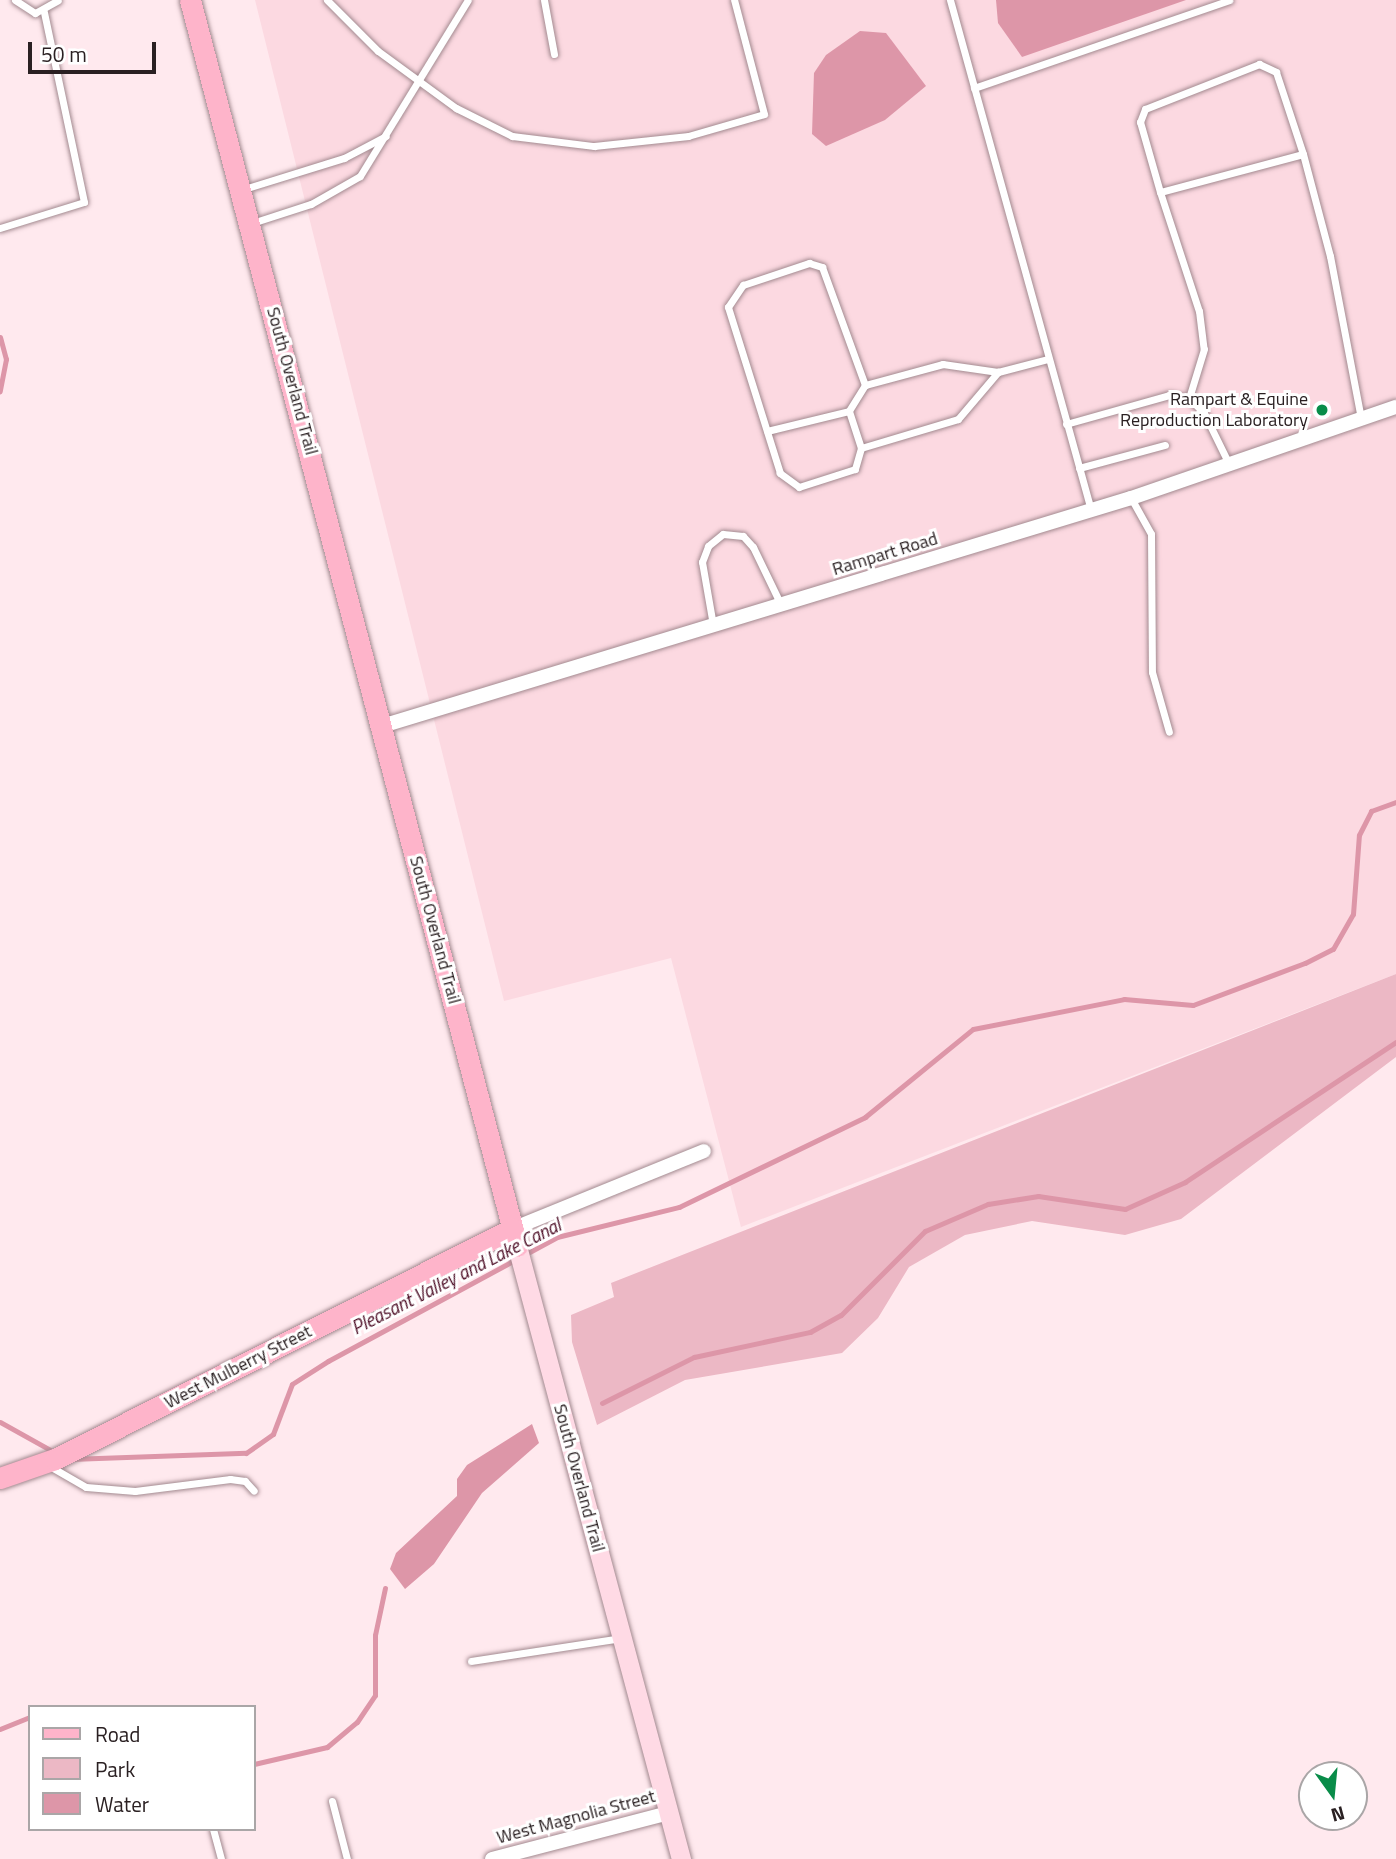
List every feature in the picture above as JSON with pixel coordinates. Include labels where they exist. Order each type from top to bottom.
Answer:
[{"type":"main road","name":"South Overland Trail","points":[[190,0],[681,1859]]},
{"type":"main road","name":"West Mulberry Street","points":[[0,1478],[50,1461],[515,1237]]},
{"type":"street","name":"Rampart Road","points":[[382,726],[1131,498],[1396,407]]},
{"type":"street","name":"West Mulberry Street","points":[[515,1237],[704,1152]]},
{"type":"street","name":"West Magnolia Street","points":[[492,1859],[668,1813]]},
{"type":"lane","points":[[15,0],[26,11],[44,12],[58,0]]},
{"type":"lane","points":[[327,0],[420,84],[512,136],[594,146],[688,136],[764,114],[734,0]]},
{"type":"lane","points":[[251,223],[312,204],[360,176],[420,84],[468,0]]},
{"type":"lane","points":[[544,0],[554,54]]},
{"type":"lane","points":[[950,0],[1091,510]]},
{"type":"lane","points":[[974,88],[1229,0]]},
{"type":"lane","points":[[0,228],[84,202],[44,12]]},
{"type":"lane","points":[[1189,398],[1204,349],[1199,311],[1140,122],[1145,109],[1259,64],[1276,72],[1303,154],[1362,419]]},
{"type":"lane","points":[[242,190],[344,158],[389,134]]},
{"type":"lane","points":[[1160,192],[1303,154]]},
{"type":"lane","points":[[849,411],[861,448],[855,469],[799,486],[780,473],[728,307],[743,285],[809,263],[822,267],[865,385]]},
{"type":"lane","points":[[767,431],[849,411],[865,385],[943,364],[998,372],[1048,359]]},
{"type":"lane","points":[[861,448],[958,419],[998,372]]},
{"type":"lane","points":[[1066,424],[1169,395],[1189,398],[1204,413],[1229,464]]},
{"type":"lane","points":[[1079,468],[1165,445]]},
{"type":"lane","points":[[1131,498],[1151,534],[1152,672],[1169,732]]},
{"type":"lane","points":[[713,627],[702,562],[708,546],[723,534],[743,536],[753,547],[781,606]]},
{"type":"lane","points":[[50,1461],[86,1487],[135,1491],[230,1479],[246,1481],[254,1491]]},
{"type":"lane","points":[[471,1661],[622,1637]]},
{"type":"lane","points":[[332,1801],[347,1859]]},
{"type":"lane","points":[[214,1831],[221,1859]]},
{"type":"shaded area","points":[[255,0],[1396,0],[1396,974],[741,1227],[671,958],[504,1001]]},
{"type":"green space","points":[[1396,974],[1396,1057],[1181,1219],[1125,1235],[1032,1221],[965,1235],[909,1267],[878,1318],[842,1353],[685,1380],[597,1425],[572,1342],[571,1315],[614,1297],[611,1283]]},
{"type":"water","points":[[996,0],[1186,0],[1022,57],[998,23]]},
{"type":"water","points":[[860,31],[886,33],[926,86],[885,120],[826,146],[812,134],[814,73],[826,55]]},
{"type":"water","points":[[532,1424],[539,1443],[482,1493],[434,1564],[405,1589],[390,1569],[396,1553],[457,1496],[457,1479],[467,1465]]},
{"type":"waterway","name":"Pleasant Valley and Lake Canal","points":[[0,337],[6,359],[0,391]]},
{"type":"waterway","name":"Pleasant Valley and Lake Canal","points":[[70,1459],[246,1453],[273,1434],[292,1384],[328,1361],[557,1237],[679,1207],[865,1117],[973,1029],[1124,999],[1193,1005],[1305,963],[1333,949],[1353,914],[1359,835],[1371,811],[1396,802]]},
{"type":"waterway","points":[[602,1403],[694,1357],[810,1332],[841,1315],[925,1231],[988,1204],[1038,1196],[1125,1209],[1185,1182],[1396,1042]]},
{"type":"waterway","name":"Pleasant Valley and Lake Canal","points":[[0,1422],[54,1452]]},
{"type":"waterway","points":[[256,1764],[327,1747],[357,1722],[375,1695],[375,1635],[385,1588]]},
{"type":"waterway","points":[[0,1729],[28,1718]]},
{"type":"place","name":"Rampart & Equine Reproduction Laboratory","points":[[1322,410]]}]
